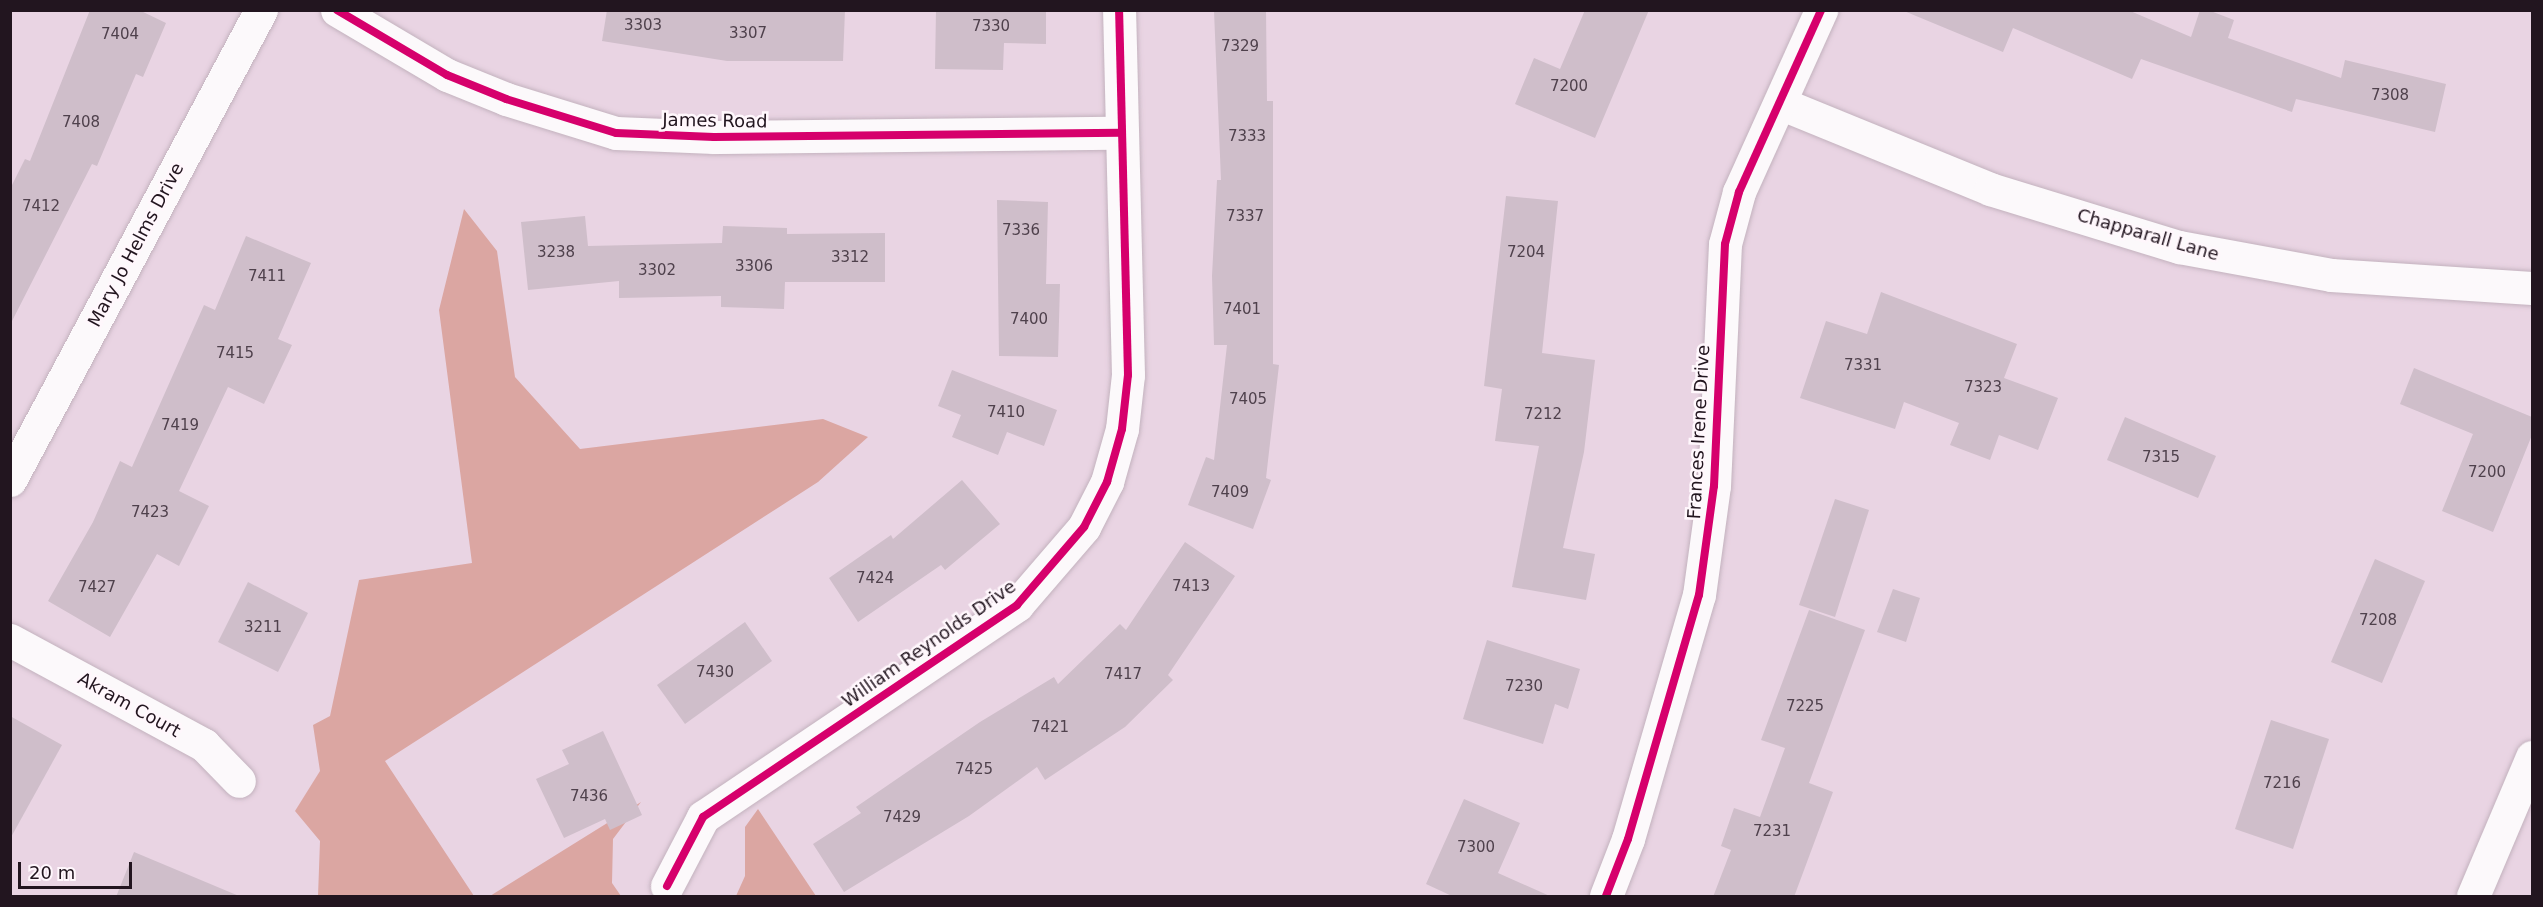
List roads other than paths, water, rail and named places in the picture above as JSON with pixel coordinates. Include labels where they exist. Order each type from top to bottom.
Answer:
[{"type":"street","name":"Mary Jo Helms Drive","points":[[10,480],[261,10]]},
{"type":"street","name":"James Road","points":[[337,10],[447,75],[506,99],[616,133],[714,137],[1120,133]]},
{"type":"street","name":"William Reynolds Drive","points":[[667,886],[703,817],[1017,605],[1084,527],[1107,483],[1122,429],[1128,375],[1120,133],[1119,10]]},
{"type":"street","name":"Frances Irene Drive","points":[[1606,897],[1628,840],[1699,595],[1714,486],[1725,244],[1739,192],[1782,104],[1821,10]]},
{"type":"street","name":"Chapparall Lane","points":[[1782,104],[1990,189],[2179,247],[2331,275],[2532,288]]},
{"type":"street","name":"Akram Court","points":[[10,640],[204,745],[239,781]]},
{"type":"street","points":[[2473,897],[2532,756]]}]
